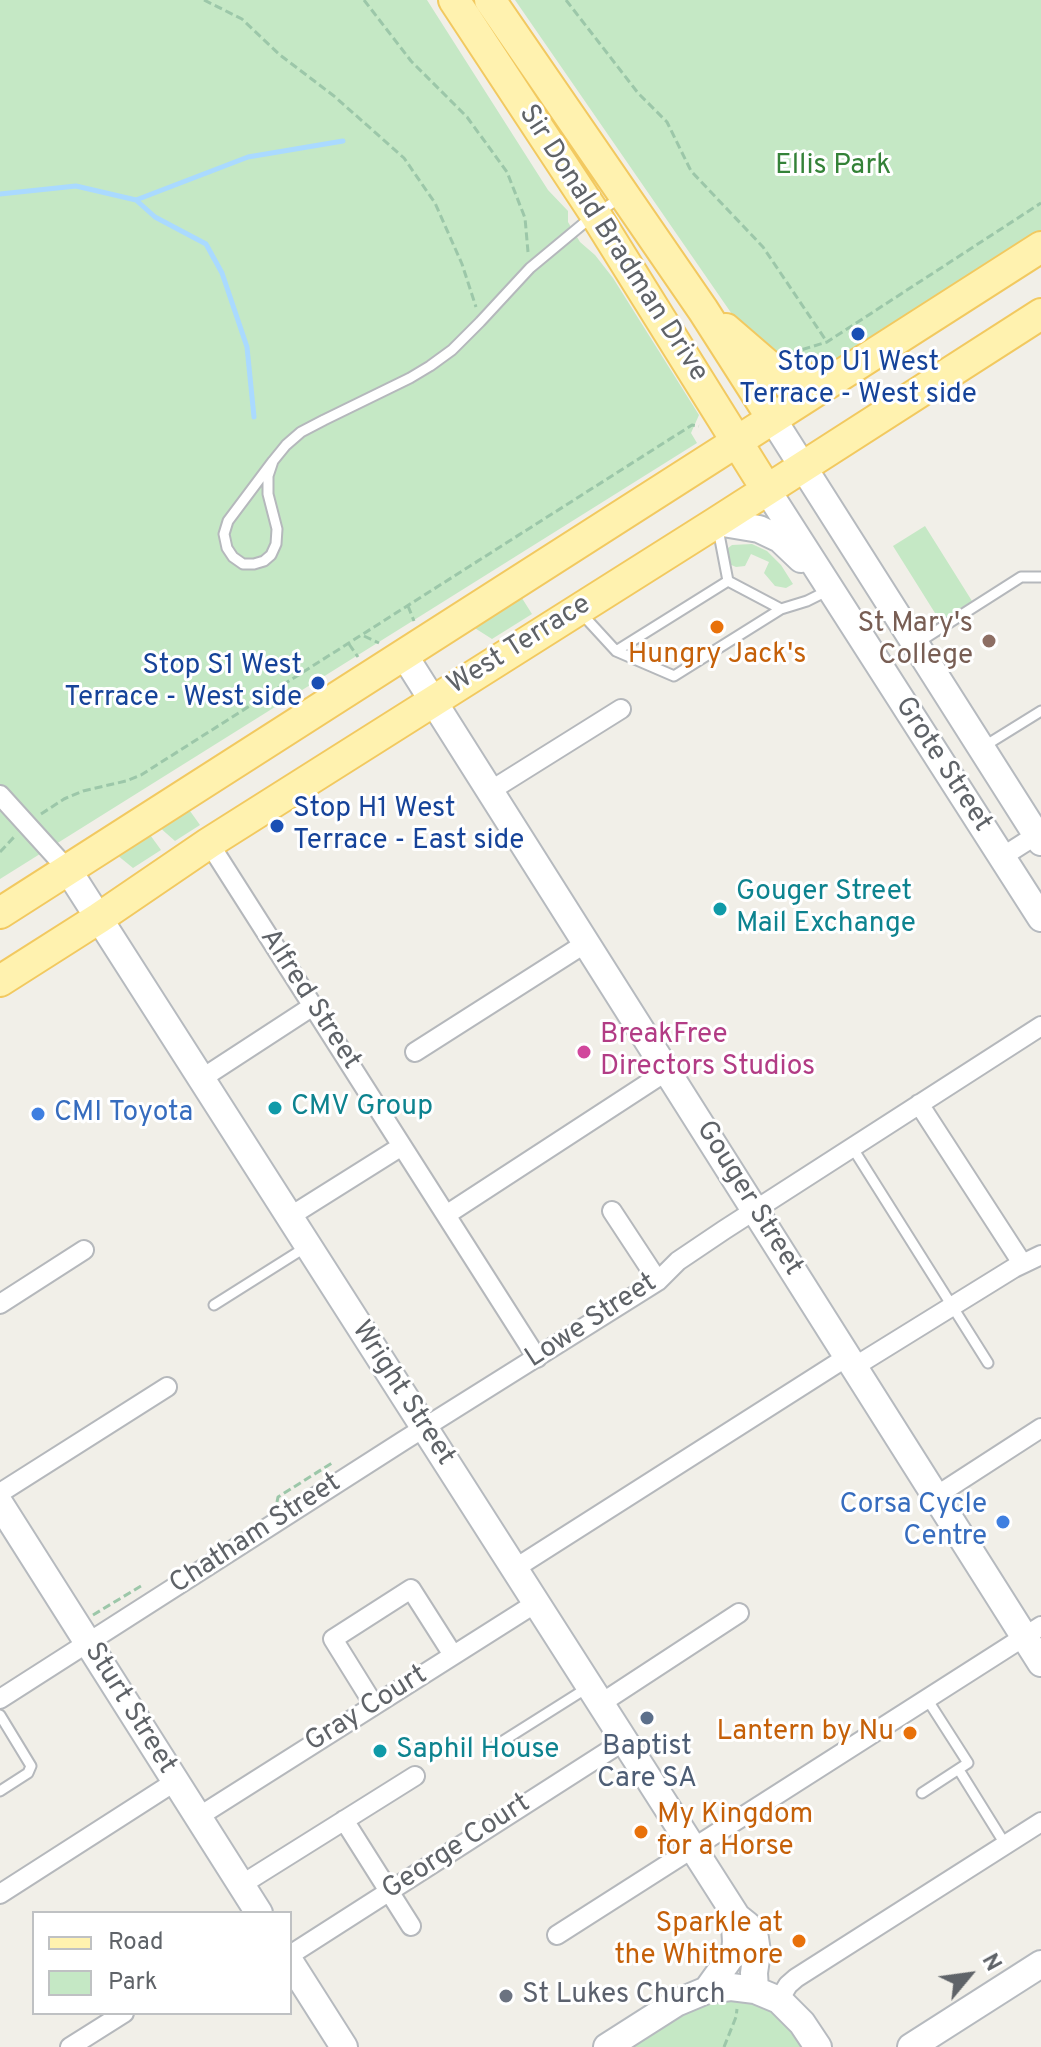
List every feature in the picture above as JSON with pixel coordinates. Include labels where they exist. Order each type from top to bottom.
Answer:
[{"type":"main road","name":"Sir Donald Bradman Drive","points":[[454,0],[595,214],[767,490]]},
{"type":"main road","name":"Sir Donald Bradman Drive","points":[[490,0],[703,310],[772,418]]},
{"type":"main road","name":"West Terrace","points":[[0,913],[1041,247]]},
{"type":"main road","points":[[703,310],[777,373],[798,383],[848,370]]},
{"type":"main road","name":"West Terrace","points":[[0,981],[209,843],[1041,314]]},
{"type":"street","name":"Grote Street","points":[[772,418],[1040,836]]},
{"type":"street","name":"Grote Street","points":[[767,490],[1041,918]]},
{"type":"street","points":[[717,522],[759,529],[780,539],[826,585]]},
{"type":"street","name":"Gouger Street","points":[[404,655],[936,1496],[1033,1631],[1041,1663]]},
{"type":"street","points":[[490,791],[621,709]]},
{"type":"street","points":[[0,795],[68,870]]},
{"type":"street","points":[[1002,857],[1040,836]]},
{"type":"street","name":"Alfred Street","points":[[209,843],[537,1358]]},
{"type":"street","name":"Wright Street","points":[[68,870],[737,1917],[755,1938],[758,1955],[754,1973],[758,1996]]},
{"type":"street","points":[[415,1052],[586,943]]},
{"type":"street","points":[[201,1079],[313,1006]]},
{"type":"street","name":"Lowe Street","points":[[424,1428],[658,1281],[678,1261],[1041,1026]]},
{"type":"street","points":[[446,1215],[667,1071]]},
{"type":"street","points":[[919,1104],[1022,1263]]},
{"type":"street","points":[[289,1217],[402,1146]]},
{"type":"street","points":[[612,1211],[658,1281]]},
{"type":"street","points":[[0,1304],[84,1250]]},
{"type":"street","points":[[514,1569],[851,1362],[1041,1255]]},
{"type":"street","points":[[0,1493],[167,1387]]},
{"type":"street","name":"Chatham Street","points":[[0,1699],[424,1428]]},
{"type":"street","points":[[936,1496],[1041,1428]]},
{"type":"street","name":"Sturt Street","points":[[0,1504],[258,1911]]},
{"type":"street","points":[[374,1705],[333,1639],[411,1589],[453,1655]]},
{"type":"street","name":"Gray Court","points":[[198,1817],[536,1603]]},
{"type":"street","points":[[595,1695],[739,1613]]},
{"type":"street","points":[[557,1935],[1033,1631]]},
{"type":"street","name":"George Court","points":[[292,1954],[624,1741]]},
{"type":"street","points":[[241,1885],[415,1776]]},
{"type":"street","points":[[0,1894],[176,1781]]},
{"type":"street","points":[[344,1820],[411,1926]]},
{"type":"street","points":[[758,1996],[788,1985],[1041,1822]]},
{"type":"street","points":[[707,1990],[735,1951],[737,1917]]},
{"type":"street","points":[[911,2047],[1041,1964]]},
{"type":"street","points":[[292,1965],[344,2047]]},
{"type":"street","points":[[607,2047],[676,2003],[707,1990],[731,1987],[758,1996],[802,2023],[818,2047]]},
{"type":"street","points":[[70,2047],[121,2015]]},
{"type":"lane","points":[[273,461],[268,476],[268,494],[277,529],[276,544],[264,561],[243,564],[227,548],[224,534],[228,521],[273,461],[286,445],[301,432],[430,366],[452,350],[530,268],[595,214],[624,196]]},
{"type":"lane","points":[[717,522],[728,581]]},
{"type":"lane","points":[[916,643],[1021,577],[1041,577]]},
{"type":"lane","points":[[728,581],[781,609]]},
{"type":"lane","points":[[616,651],[728,581]]},
{"type":"lane","points":[[578,609],[616,651],[674,676],[781,609],[807,601],[826,585]]},
{"type":"lane","points":[[981,747],[1041,711]]},
{"type":"lane","points":[[852,1147],[988,1363]]},
{"type":"lane","points":[[214,1305],[308,1246]]},
{"type":"lane","points":[[495,1746],[595,1695]]},
{"type":"lane","points":[[922,1793],[968,1763],[927,1699]]},
{"type":"lane","points":[[0,1715],[31,1766],[28,1773],[0,1791]]},
{"type":"lane","points":[[959,1770],[1005,1844]]},
{"type":"path","points":[[204,0],[242,19],[280,55],[334,96],[404,158],[435,203],[462,264],[480,322]]},
{"type":"path","points":[[364,0],[411,61],[467,117],[507,172],[525,218],[530,268]]},
{"type":"path","points":[[566,0],[638,93],[667,122],[691,171],[763,247],[827,342]]},
{"type":"path","points":[[777,373],[787,354],[827,342],[1041,203]]},
{"type":"path","points":[[0,852],[27,826],[64,799],[141,775],[692,425],[703,427]]},
{"type":"path","points":[[349,644],[358,657]]},
{"type":"path","points":[[724,2047],[736,2017],[758,1996]]},
{"type":"green space","points":[[0,0],[427,0],[548,190],[568,211],[568,222],[580,242],[613,278],[699,415],[691,433],[697,443],[0,879]]},
{"type":"green space","name":"Ellis Park","points":[[515,0],[1041,0],[1041,231],[828,370],[791,369],[745,333]]},
{"type":"green space","points":[[925,526],[972,601],[940,621],[893,546]]},
{"type":"green space","points":[[752,544],[767,551],[793,584],[786,588],[775,586],[764,573],[769,562],[751,554],[745,566],[729,564],[724,551],[732,545]]},
{"type":"green space","points":[[520,595],[532,614],[492,639],[470,625]]},
{"type":"green space","points":[[190,811],[200,825],[175,841],[158,826]]},
{"type":"green space","points":[[148,832],[161,850],[133,868],[117,855]]},
{"type":"green space","points":[[745,1997],[767,2006],[785,2021],[801,2047],[626,2047],[688,2008],[711,1999]]},
{"type":"waterway","points":[[0,194],[76,186],[136,200],[248,157],[343,141]]},
{"type":"waterway","points":[[136,200],[155,217],[206,244],[222,273],[247,347],[254,417]]},
{"type":"place","name":"Stop U1 West Terrace - West side","points":[[858,334]]},
{"type":"place","name":"Hungry Jack's","points":[[717,627]]},
{"type":"place","name":"St Mary's College","points":[[989,641]]},
{"type":"place","name":"Stop S1 West Terrace - West side","points":[[318,683]]},
{"type":"place","name":"Stop H1 West Terrace - East side","points":[[277,826]]},
{"type":"place","name":"Gouger Street Mail Exchange","points":[[720,909]]},
{"type":"place","name":"BreakFree Directors Studios","points":[[584,1052]]},
{"type":"place","name":"CMV Group","points":[[275,1108]]},
{"type":"place","name":"CMI Toyota","points":[[38,1114]]},
{"type":"place","name":"Corsa Cycle Centre","points":[[1003,1522]]},
{"type":"place","name":"Baptist Care SA","points":[[647,1718]]},
{"type":"place","name":"Lantern by Nu","points":[[910,1733]]},
{"type":"place","name":"Saphil House","points":[[380,1751]]},
{"type":"place","name":"My Kingdom for a Horse","points":[[641,1832]]},
{"type":"place","name":"Sparkle at the Whitmore","points":[[799,1941]]},
{"type":"place","name":"St Lukes Church","points":[[506,1996]]}]
